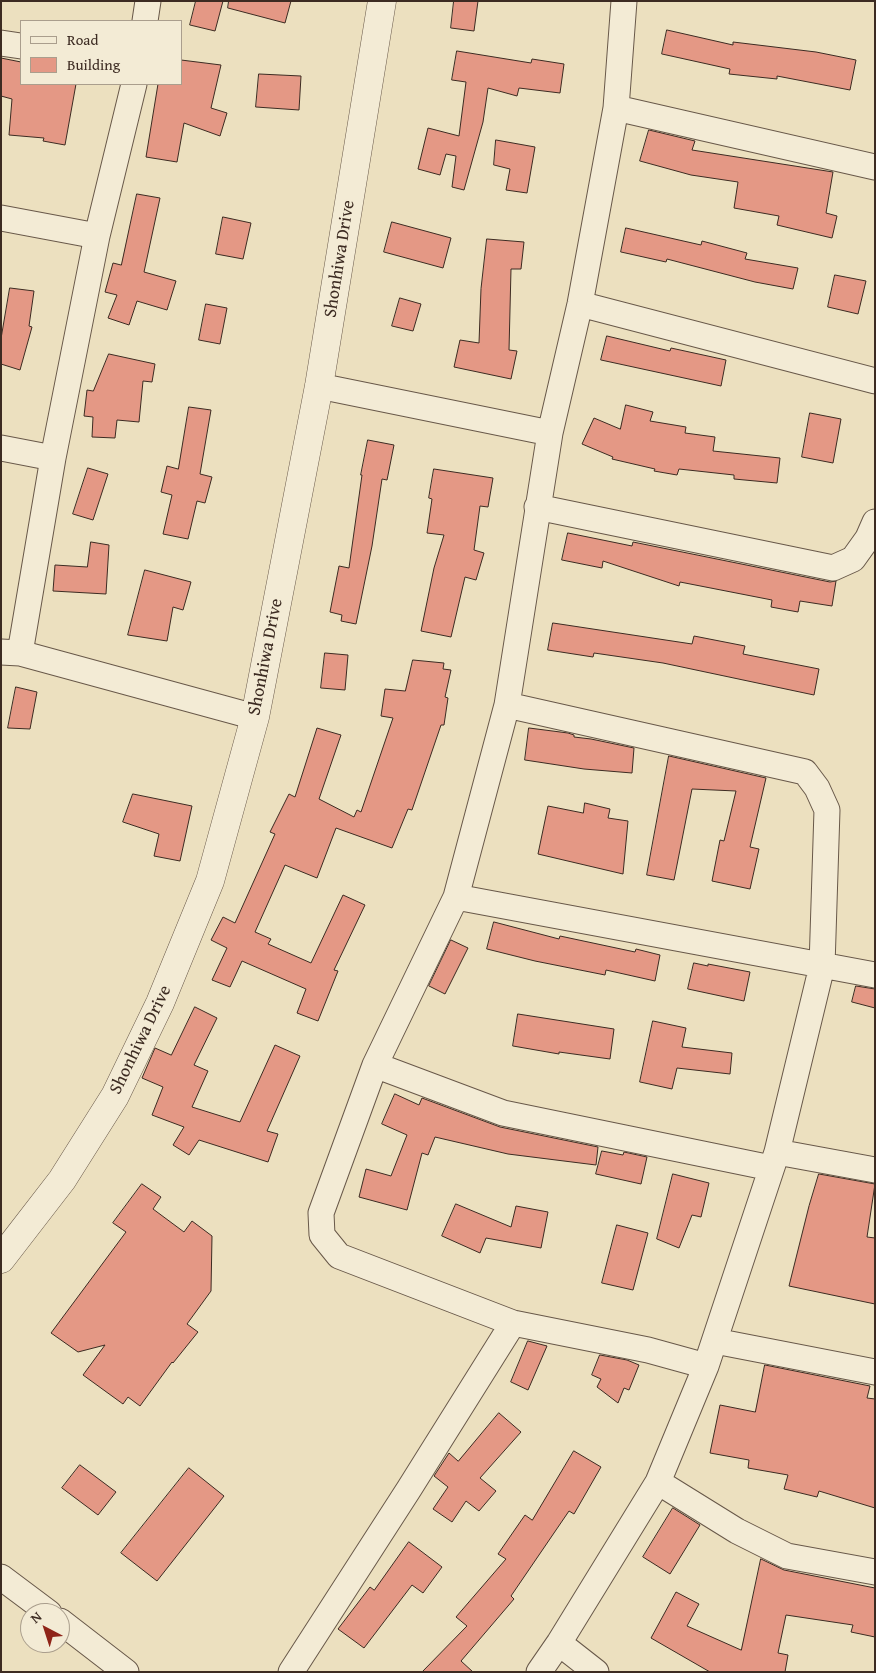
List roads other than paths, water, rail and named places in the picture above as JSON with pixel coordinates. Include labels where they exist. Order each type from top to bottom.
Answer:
[{"type":"street","points":[[145,20],[148,1]]},
{"type":"street","name":"Shonhiwa Drive","points":[[1,1259],[62,1180],[110,1104],[160,1003],[210,881],[254,717],[319,386],[382,1]]},
{"type":"street","points":[[624,1],[616,108],[580,304],[550,433],[506,705],[456,896],[375,1064],[321,1213],[322,1235],[339,1256],[513,1323],[648,1350],[706,1366]]},
{"type":"street","points":[[1,43],[20,46]]},
{"type":"street","points":[[134,85],[97,236],[53,458],[10,652],[254,717]]},
{"type":"street","points":[[616,108],[875,167]]},
{"type":"street","points":[[1,218],[97,236]]},
{"type":"street","points":[[580,304],[875,381]]},
{"type":"street","points":[[319,386],[550,433]]},
{"type":"street","points":[[1,448],[53,458]]},
{"type":"street","points":[[537,508],[833,568],[853,559],[868,538],[875,522]]},
{"type":"street","points":[[506,705],[804,772],[817,788],[827,810],[822,966],[774,1160],[706,1366],[658,1482],[559,1643],[539,1672]]},
{"type":"street","points":[[456,896],[875,975]]},
{"type":"street","points":[[375,1064],[503,1112],[774,1160],[875,1170]]},
{"type":"street","points":[[291,1672],[513,1323]]},
{"type":"street","points":[[714,1341],[875,1372]]},
{"type":"street","points":[[658,1482],[737,1531],[787,1556],[875,1572]]},
{"type":"street","points":[[1,1577],[36,1603]]},
{"type":"street","points":[[70,1630],[126,1672]]},
{"type":"street","points":[[559,1643],[596,1672]]}]
